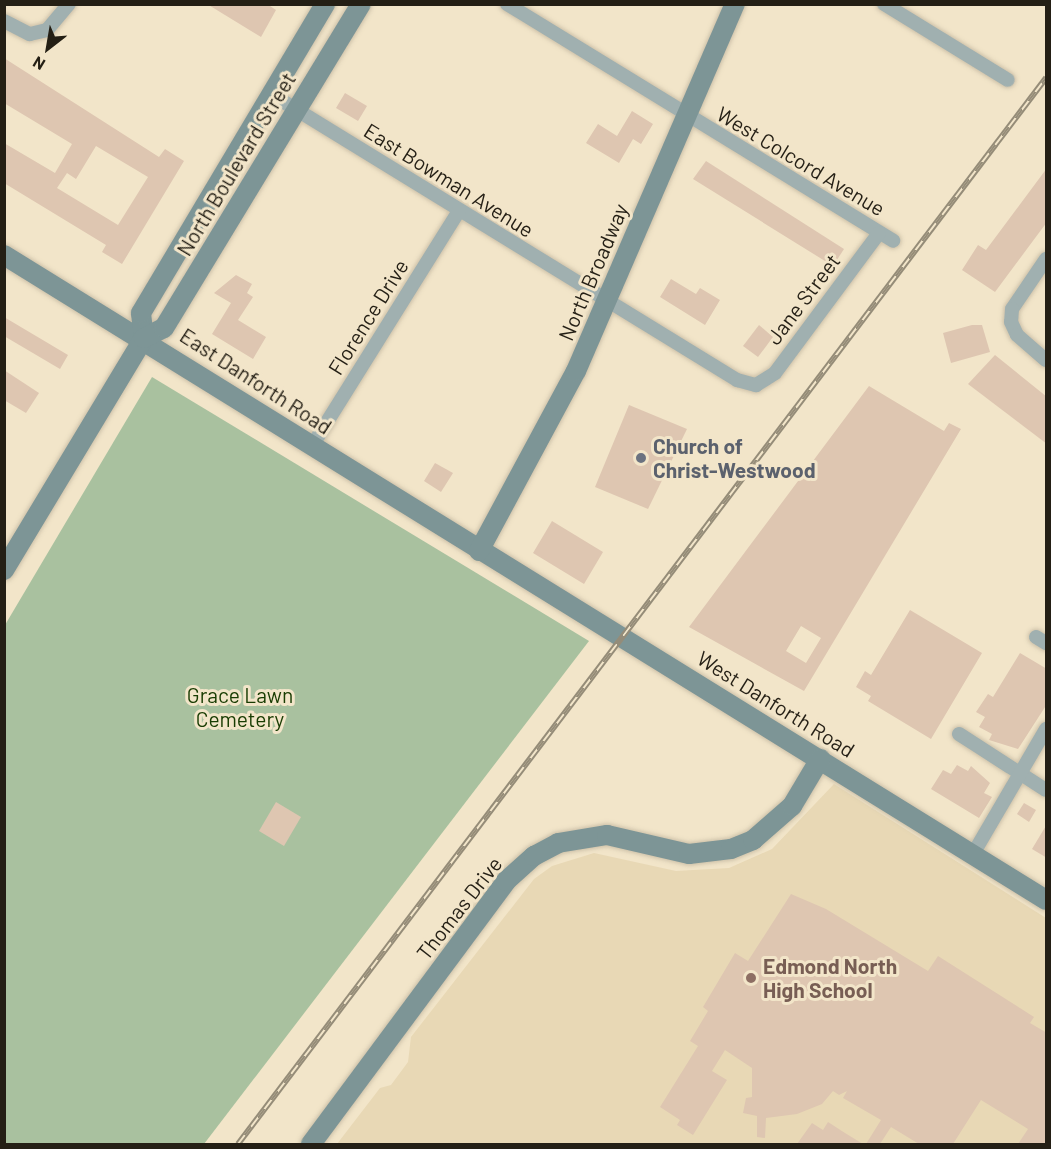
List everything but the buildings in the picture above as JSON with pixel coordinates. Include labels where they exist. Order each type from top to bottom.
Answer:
[{"type":"main road","name":"North Boulevard Street","points":[[144,338],[141,313],[325,4]]},
{"type":"main road","name":"North Boulevard Street","points":[[4,570],[144,338],[164,328],[361,4]]},
{"type":"main road","name":"North Broadway","points":[[479,551],[540,445],[735,4]]},
{"type":"main road","name":"East Danforth Road","points":[[4,255],[144,338],[479,551]]},
{"type":"main road","name":"West Danforth Road","points":[[479,551],[1047,900]]},
{"type":"main road","name":"Thomas Drive","points":[[311,1144],[506,881],[534,856],[558,843],[607,835],[689,854],[731,849],[753,840],[792,806],[820,759]]},
{"type":"street","points":[[4,21],[30,34],[47,30],[69,4]]},
{"type":"street","name":"West Colcord Avenue","points":[[507,4],[893,241]]},
{"type":"street","points":[[884,4],[1008,80]]},
{"type":"street","name":"East Bowman Avenue","points":[[271,94],[737,380],[756,385]]},
{"type":"street","name":"Florence Drive","points":[[312,446],[459,211]]},
{"type":"street","name":"Jane Street","points":[[756,385],[775,373],[879,233]]},
{"type":"street","points":[[1047,259],[1012,309],[1017,335],[1047,360]]},
{"type":"street","points":[[973,854],[1047,729]]},
{"type":"street","points":[[959,734],[1020,775],[1047,790]]},
{"type":"shaded area","name":"Edmond North High School","points":[[834,784],[1046,918],[1046,1144],[337,1144],[380,1088],[391,1085],[408,1062],[411,1037],[534,879],[552,866],[594,853],[676,871],[729,868],[772,849]]},
{"type":"green space","name":"Grace Lawn Cemetery","points":[[152,377],[589,641],[204,1144],[5,1144],[5,625]]},
{"type":"railway","points":[[238,1144],[1046,78]]},
{"type":"place","name":"Church of Christ-Westwood","points":[[641,458]]},
{"type":"place","name":"Edmond North High School","points":[[751,978]]}]
